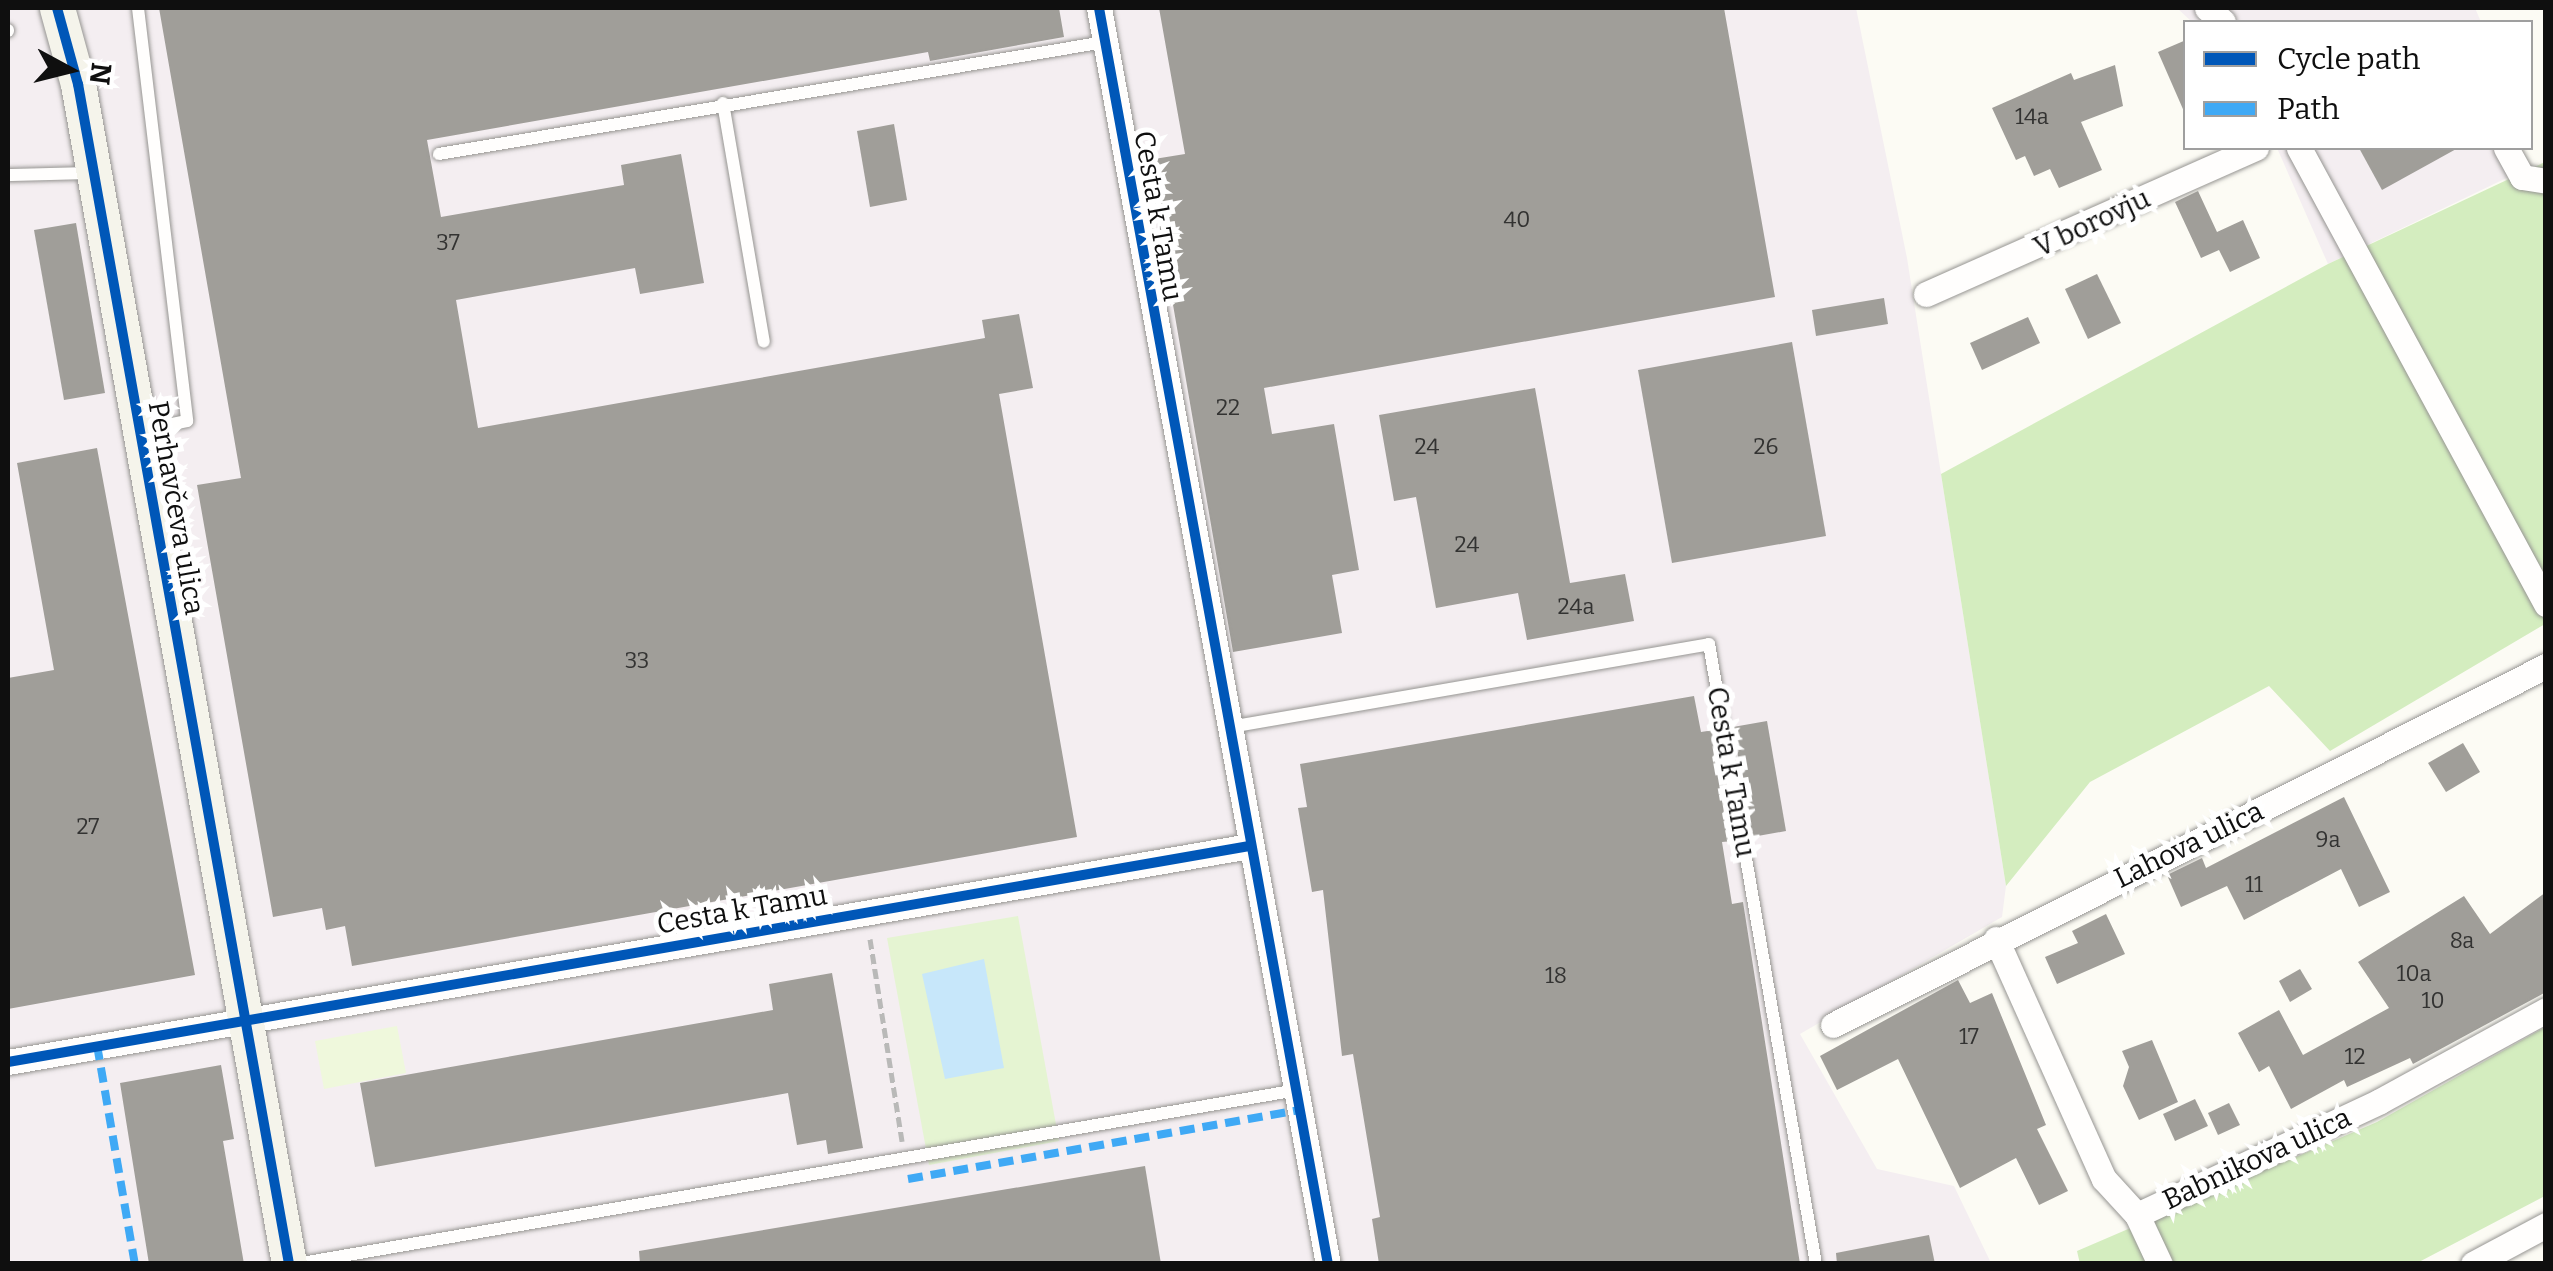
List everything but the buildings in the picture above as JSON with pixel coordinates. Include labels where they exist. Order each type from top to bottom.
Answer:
[{"type":"street","name":"Perhavčeva ulica","points":[[57,8],[94,173],[289,1264]]},
{"type":"street","name":"Cesta k Tamu","points":[[1099,8],[1227,727],[1328,1264]]},
{"type":"street","name":"V borovju","points":[[1926,294],[2251,150]]},
{"type":"street","points":[[2300,150],[2546,604]]},
{"type":"street","points":[[2507,150],[2522,177],[2546,180]]},
{"type":"street","name":"Lahova ulica","points":[[1833,1025],[1996,939],[2546,666]]},
{"type":"street","name":"Cesta k Tamu","points":[[244,1018],[1249,846]]},
{"type":"street","name":"Babnikova ulica","points":[[1996,939],[2104,1178],[2137,1215],[2380,1101],[2546,1010]]},
{"type":"street","points":[[8,1062],[244,1018]]},
{"type":"street","points":[[2137,1215],[2160,1264]]},
{"type":"street","points":[[2474,1264],[2546,1225]]},
{"type":"lane","points":[[138,8],[187,421],[140,430]]},
{"type":"lane","points":[[439,154],[723,103],[1104,42]]},
{"type":"lane","points":[[723,103],[764,342]]},
{"type":"lane","points":[[8,175],[94,173]]},
{"type":"lane","name":"Cesta k Tamu","points":[[1227,727],[1709,644],[1816,1264]]},
{"type":"lane","points":[[296,1264],[1297,1090]]},
{"type":"path","points":[[868,926],[904,1156]]},
{"type":"shaded area","points":[[8,8],[1856,8],[1907,258],[2006,886],[2002,917],[1800,1034],[1877,1169],[1954,1186],[1991,1263],[8,1263]]},
{"type":"shaded area","points":[[2177,8],[2475,8],[2480,20],[2190,20]]},
{"type":"shaded area","points":[[2278,150],[2518,150],[2523,170],[2328,264]]},
{"type":"green space","points":[[2545,162],[2545,624],[2330,751],[2269,686],[2090,782],[2006,886],[1941,474],[2328,264]]},
{"type":"green space","points":[[1018,916],[1059,1141],[929,1165],[887,938]]},
{"type":"green space","points":[[397,1026],[406,1073],[324,1089],[315,1041]]},
{"type":"green space","points":[[2545,1027],[2545,1196],[2417,1263],[2080,1264],[2077,1251],[2377,1122]]},
{"type":"water","points":[[984,959],[1004,1068],[945,1079],[922,974]]},
{"type":"marked path","points":[[97,1045],[135,1264]]},
{"type":"marked path","points":[[908,1179],[1301,1110]]},
{"type":"cycle path","points":[[57,8],[78,84],[289,1264]]},
{"type":"cycle path","points":[[1099,8],[1328,1264]]},
{"type":"cycle path","points":[[8,1062],[1249,846]]}]
